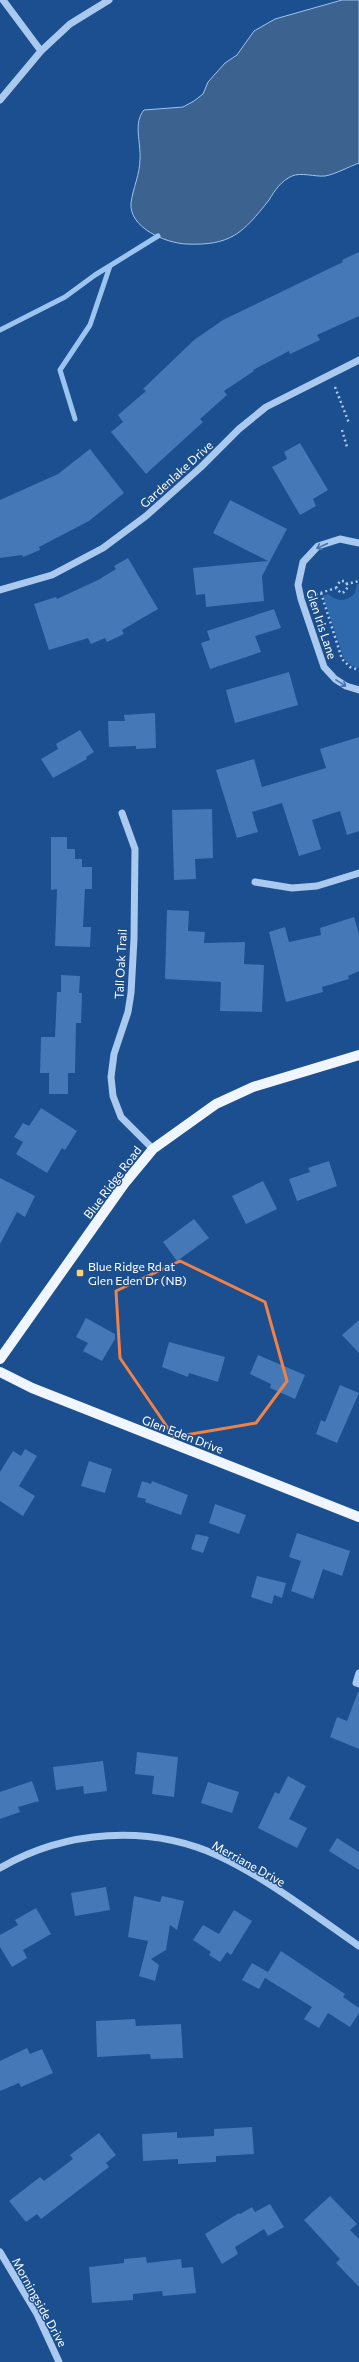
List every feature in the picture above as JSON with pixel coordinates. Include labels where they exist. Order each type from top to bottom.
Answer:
[{"type":"main road","name":"Blue Ridge Road","points":[[0,1359],[124,1184],[153,1149],[216,1104],[253,1087],[359,1055]]},
{"type":"main road","name":"Glen Eden Drive","points":[[0,1372],[32,1388],[359,1517]]},
{"type":"street","points":[[3,0],[41,51]]},
{"type":"street","points":[[0,100],[41,51],[70,24],[109,0]]},
{"type":"street","name":"Gardenlake Drive","points":[[0,590],[52,575],[103,548],[146,516],[201,467],[239,429],[266,407],[359,360]]},
{"type":"street","name":"Glen Iris Lane","points":[[359,543],[340,539],[318,546],[303,562],[298,585],[301,599],[324,667],[335,679],[346,686],[359,690]]},
{"type":"street","name":"Tall Oak Trail","points":[[122,813],[135,849],[134,939],[131,993],[128,1012],[114,1054],[111,1077],[113,1096],[120,1116],[153,1149]]},
{"type":"street","points":[[255,882],[292,888],[317,886],[359,873]]},
{"type":"street","points":[[359,1673],[356,1683],[359,1684]]},
{"type":"street","name":"Merriane Drive","points":[[0,1868],[37,1849],[68,1841],[97,1836],[133,1835],[187,1844],[218,1856],[274,1888],[359,1946]]},
{"type":"street","name":"Morningside Drive","points":[[0,2252],[37,2314],[59,2362]]},
{"type":"path","points":[[335,388],[349,423]]},
{"type":"path","points":[[342,430],[347,447]]},
{"type":"path","points":[[301,599],[336,588],[340,581],[347,584],[359,581]]},
{"type":"path","points":[[336,588],[341,593],[344,592],[348,588],[347,584]]},
{"type":"path","points":[[321,593],[342,659],[350,667],[359,670]]},
{"type":"highlighted area","points":[[180,1261],[265,1302],[287,1381],[256,1423],[174,1437],[120,1358],[116,1291]]},
{"type":"shaded area","points":[[342,0],[359,0],[359,163],[325,176],[300,174],[288,178],[279,186],[269,200],[243,229],[225,240],[201,244],[178,243],[159,237],[142,227],[132,212],[131,203],[140,165],[138,127],[144,110],[183,107],[194,101],[203,94],[208,82],[225,63],[237,55],[254,31],[275,19]]},
{"type":"shaded area","points":[[357,584],[359,584],[359,668],[352,666],[344,659],[323,596],[328,594],[338,600],[349,598],[355,593]]},
{"type":"building","points":[[359,252],[359,316],[317,335],[320,340],[290,354],[289,351],[253,370],[254,371],[224,391],[227,395],[200,419],[203,422],[146,474],[111,432],[123,422],[118,415],[146,391],[143,389],[194,340],[223,320],[343,262],[342,260]]},
{"type":"building","points":[[300,443],[328,490],[313,499],[316,506],[300,515],[272,467],[287,459],[284,452]]},
{"type":"building","points":[[90,449],[124,493],[89,521],[39,547],[40,550],[23,557],[22,555],[0,558],[0,500],[58,474]]},
{"type":"building","points":[[230,500],[287,529],[262,576],[264,601],[206,607],[205,594],[196,595],[193,568],[268,561],[213,533]]},
{"type":"building","points":[[128,558],[158,609],[122,630],[124,634],[107,642],[105,638],[91,644],[88,638],[49,650],[34,604],[56,597],[57,599],[98,580],[116,569],[114,566]]},
{"type":"building","points":[[274,609],[281,628],[255,636],[261,652],[210,669],[201,643],[210,640],[207,631]]},
{"type":"building","points":[[289,672],[298,705],[235,723],[226,690]]},
{"type":"building","points":[[155,713],[156,748],[136,749],[136,746],[109,747],[108,721],[125,721],[124,715]]},
{"type":"building","points":[[80,730],[94,752],[86,757],[87,759],[53,778],[41,759],[58,749],[56,744]]},
{"type":"building","points":[[359,737],[359,831],[347,835],[340,811],[312,820],[321,849],[299,856],[282,803],[252,812],[258,832],[237,838],[216,770],[254,759],[262,787],[326,768],[320,749]]},
{"type":"building","points":[[212,809],[213,858],[195,859],[196,879],[174,880],[172,810]]},
{"type":"building","points":[[51,837],[67,837],[67,849],[75,849],[75,859],[82,859],[82,867],[92,867],[92,889],[85,889],[83,927],[91,927],[90,947],[55,946],[57,889],[51,890]]},
{"type":"building","points":[[167,910],[189,911],[188,931],[205,932],[204,943],[245,942],[244,964],[264,965],[262,1012],[220,1011],[221,982],[165,979]]},
{"type":"building","points":[[354,917],[359,934],[359,971],[348,976],[349,979],[322,987],[323,992],[286,1002],[269,932],[285,927],[289,942],[321,935],[320,928]]},
{"type":"building","points":[[61,975],[80,976],[79,993],[82,993],[81,1023],[76,1023],[75,1073],[68,1073],[68,1094],[49,1094],[49,1073],[40,1073],[41,1037],[55,1037],[57,992],[61,992]]},
{"type":"building","points":[[41,1108],[77,1131],[65,1150],[62,1148],[47,1173],[16,1154],[23,1142],[14,1137],[23,1123],[29,1126]]},
{"type":"building","points":[[329,1161],[337,1186],[297,1201],[289,1179],[310,1172],[308,1168]]},
{"type":"building","points":[[0,1178],[35,1196],[25,1217],[17,1212],[0,1244]]},
{"type":"building","points":[[263,1181],[277,1209],[246,1224],[232,1196]]},
{"type":"building","points":[[194,1219],[209,1238],[177,1261],[163,1242]]},
{"type":"building","points":[[86,1318],[115,1334],[115,1339],[102,1361],[83,1351],[88,1343],[76,1337]]},
{"type":"building","points":[[359,1320],[359,1353],[342,1335]]},
{"type":"building","points":[[169,1342],[225,1357],[218,1382],[189,1373],[188,1377],[162,1367]]},
{"type":"building","points":[[258,1355],[305,1375],[295,1399],[270,1388],[271,1384],[250,1374]]},
{"type":"building","points":[[340,1385],[359,1393],[337,1443],[316,1434],[321,1420],[325,1422]]},
{"type":"building","points":[[25,1449],[37,1456],[19,1486],[35,1496],[23,1516],[0,1501],[0,1472],[13,1451],[21,1456]]},
{"type":"building","points":[[89,1461],[112,1469],[105,1493],[81,1486]]},
{"type":"building","points":[[142,1481],[151,1484],[152,1481],[188,1495],[181,1515],[145,1502],[146,1499],[137,1497]]},
{"type":"building","points":[[215,1504],[246,1515],[239,1534],[209,1523]]},
{"type":"building","points":[[297,1533],[350,1551],[342,1576],[323,1569],[313,1599],[291,1591],[301,1561],[289,1557]]},
{"type":"building","points":[[196,1534],[209,1537],[203,1553],[191,1549]]},
{"type":"building","points":[[257,1576],[286,1583],[282,1598],[274,1595],[272,1604],[251,1597]]},
{"type":"building","points":[[358,1692],[359,1749],[330,1737],[337,1717],[347,1721]]},
{"type":"building","points":[[137,1752],[178,1757],[174,1797],[152,1794],[154,1776],[135,1774]]},
{"type":"building","points":[[103,1761],[107,1791],[84,1794],[83,1786],[56,1790],[53,1767]]},
{"type":"building","points":[[288,1776],[306,1786],[289,1819],[307,1828],[297,1848],[258,1828],[275,1792],[279,1794]]},
{"type":"building","points":[[32,1781],[39,1801],[18,1807],[20,1812],[0,1819],[0,1792]]},
{"type":"building","points":[[208,1782],[239,1792],[232,1813],[201,1803]]},
{"type":"building","points":[[337,1838],[359,1852],[359,1870],[329,1851]]},
{"type":"building","points":[[106,1887],[110,1910],[75,1916],[71,1893]]},
{"type":"building","points":[[134,1896],[160,1902],[162,1896],[184,1901],[177,1930],[170,1925],[166,1950],[151,1959],[159,1965],[155,1981],[139,1976],[148,1941],[128,1937]]},
{"type":"building","points":[[36,1908],[51,1934],[23,1950],[27,1958],[12,1967],[0,1947],[0,1935],[18,1925],[15,1920]]},
{"type":"building","points":[[234,1910],[252,1921],[231,1955],[227,1952],[220,1962],[209,1955],[211,1952],[193,1940],[203,1925],[219,1934]]},
{"type":"building","points":[[281,1951],[345,1994],[343,1997],[359,2008],[359,2013],[350,2027],[328,2013],[319,2028],[304,2019],[312,2007],[265,1978],[259,1989],[242,1980],[252,1963],[268,1972]]},
{"type":"building","points":[[135,2019],[136,2026],[181,2024],[183,2058],[151,2059],[150,2054],[97,2057],[96,2021]]},
{"type":"building","points":[[27,2048],[30,2054],[42,2049],[53,2073],[21,2087],[19,2083],[0,2091],[0,2061]]},
{"type":"building","points":[[252,2127],[254,2154],[216,2156],[216,2162],[178,2164],[178,2159],[143,2161],[142,2134],[177,2132],[177,2138],[214,2136],[214,2129]]},
{"type":"building","points":[[99,2133],[116,2155],[106,2163],[109,2167],[41,2219],[37,2214],[26,2222],[9,2201],[40,2177],[44,2181],[73,2159],[70,2155]]},
{"type":"building","points":[[330,2196],[357,2224],[350,2230],[359,2239],[359,2287],[336,2263],[340,2259],[304,2220]]},
{"type":"building","points":[[270,2204],[284,2227],[268,2236],[264,2229],[235,2247],[238,2254],[222,2264],[205,2234],[239,2213],[240,2214],[252,2207],[255,2212]]},
{"type":"building","points":[[146,2257],[147,2263],[181,2259],[182,2268],[193,2267],[196,2293],[163,2296],[162,2291],[133,2294],[133,2300],[92,2303],[89,2267],[124,2263],[124,2259]]},
{"type":"waterway","points":[[0,330],[65,297],[95,275],[158,236]]},
{"type":"waterway","points":[[75,419],[60,370],[90,325],[110,266]]},
{"type":"place","name":"Blue Ridge Rd at Glen Eden Dr (NB)","points":[[80,1273]]}]
